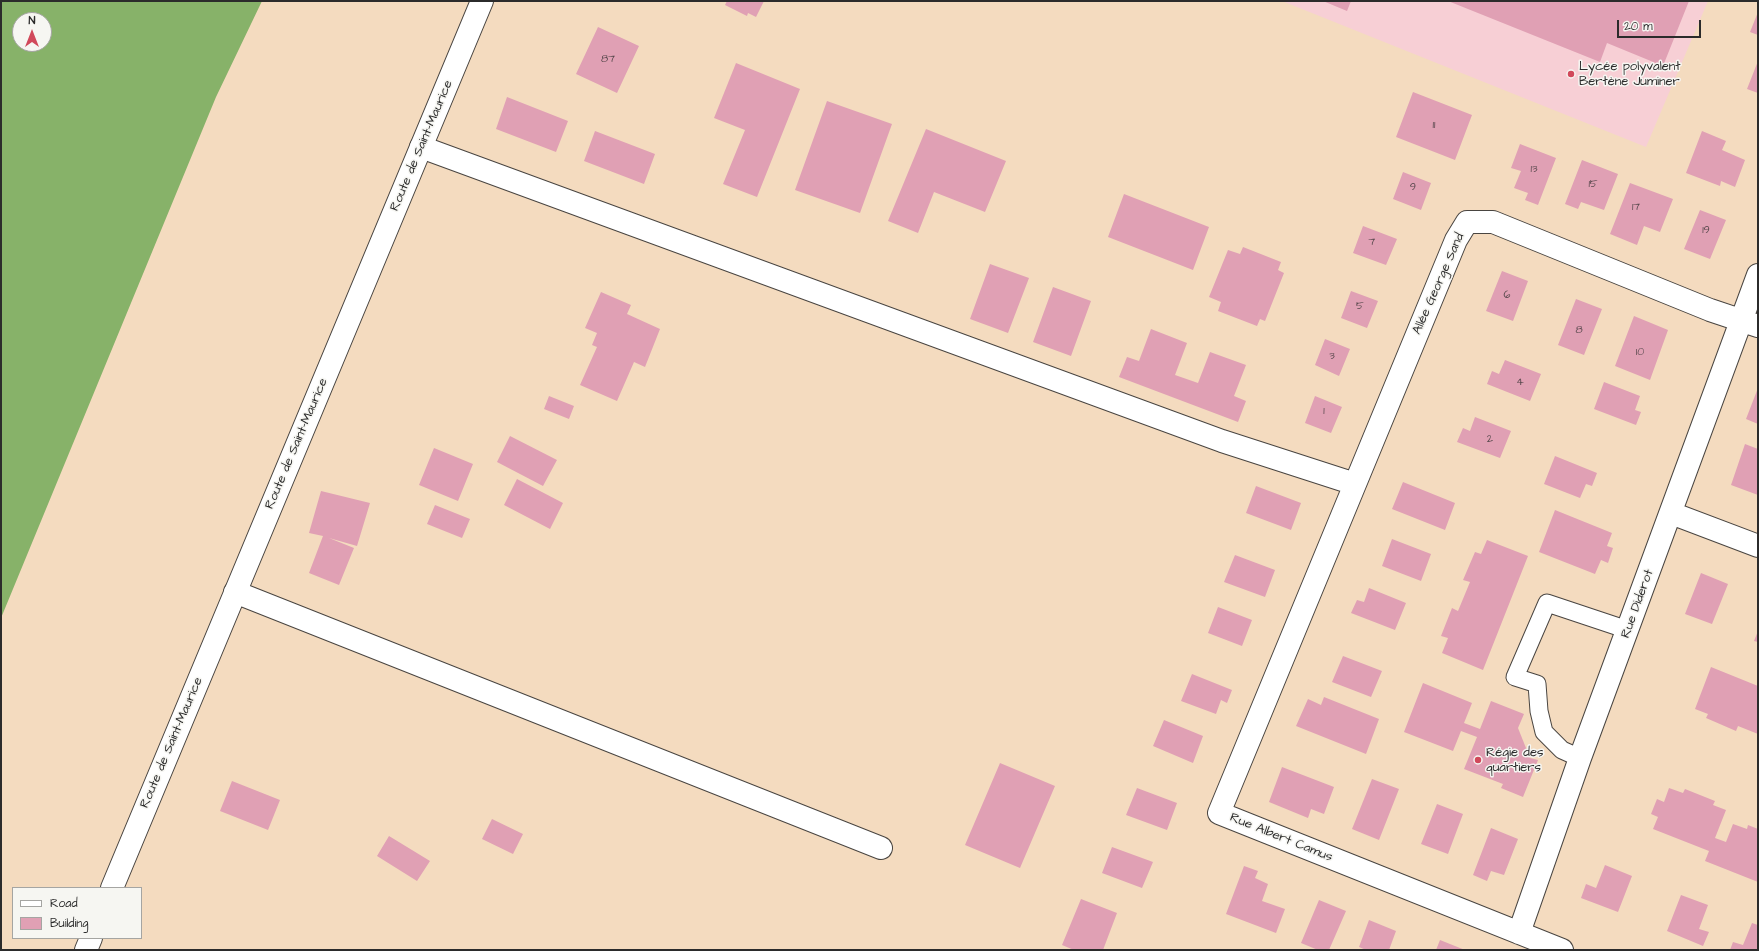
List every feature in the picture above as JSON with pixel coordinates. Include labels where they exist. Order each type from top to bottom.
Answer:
[{"type":"street","name":"Route de Saint-Maurice","points":[[112,887],[482,1]]},
{"type":"street","points":[[421,147],[1215,438],[1355,484]]},
{"type":"street","name":"Allée George Sand","points":[[1355,484],[1456,240],[1467,222],[1493,222],[1710,310],[1750,323]]},
{"type":"street","name":"Rue Diderot","points":[[1520,933],[1580,758],[1671,512],[1750,323],[1758,275]]},
{"type":"street","name":"Rue Albert Camus","points":[[1355,484],[1219,814],[1562,950]]},
{"type":"street","points":[[1671,512],[1758,546]]},
{"type":"street","points":[[235,592],[881,848]]},
{"type":"street","points":[[86,950],[91,939]]},
{"type":"lane","points":[[1580,758],[1562,750],[1544,732],[1539,710],[1537,684],[1515,677],[1547,603],[1628,630]]},
{"type":"shaded area","name":"Lycée polyvalent Bertène Juminer","points":[[1282,1],[1708,1],[1646,147]]},
{"type":"green space","points":[[1,1],[262,1],[216,97],[1,618]]},
{"type":"building","points":[[727,1],[764,1],[756,17],[748,13],[747,16],[725,5]]},
{"type":"building","points":[[1323,1],[1351,1],[1347,11]]},
{"type":"building","points":[[1448,1],[1689,1],[1663,66],[1607,43],[1600,62]]},
{"type":"building","points":[[1758,12],[1758,35],[1750,32]]},
{"type":"building","points":[[598,27],[639,46],[617,93],[576,74]]},
{"type":"building","points":[[1758,61],[1758,93],[1747,89]]},
{"type":"building","points":[[736,63],[800,89],[757,197],[723,184],[745,130],[714,118]]},
{"type":"building","points":[[1413,92],[1472,115],[1455,160],[1396,137]]},
{"type":"building","points":[[507,97],[568,121],[556,152],[496,129]]},
{"type":"building","points":[[827,101],[892,124],[860,213],[795,190]]},
{"type":"building","points":[[926,129],[1006,161],[985,212],[934,192],[918,233],[888,221]]},
{"type":"building","points":[[595,131],[655,154],[644,184],[584,161]]},
{"type":"building","points":[[1702,131],[1726,141],[1722,150],[1745,160],[1735,187],[1721,181],[1720,186],[1686,173]]},
{"type":"building","points":[[1520,144],[1556,158],[1538,205],[1525,200],[1528,193],[1514,188],[1521,171],[1511,168]]},
{"type":"building","points":[[1582,160],[1618,174],[1604,210],[1581,202],[1578,209],[1565,204]]},
{"type":"building","points":[[1403,172],[1431,183],[1421,210],[1393,199]]},
{"type":"building","points":[[1630,183],[1673,199],[1660,232],[1644,226],[1637,245],[1610,234]]},
{"type":"building","points":[[1124,194],[1209,227],[1193,270],[1108,237]]},
{"type":"building","points":[[1700,210],[1726,220],[1710,259],[1684,249]]},
{"type":"building","points":[[1363,226],[1397,239],[1386,265],[1353,253]]},
{"type":"building","points":[[1243,247],[1281,262],[1278,270],[1284,273],[1265,321],[1260,319],[1257,326],[1218,311],[1221,302],[1209,297],[1228,250],[1240,254]]},
{"type":"building","points":[[990,264],[1029,278],[1008,333],[970,319]]},
{"type":"building","points":[[1502,271],[1528,281],[1513,321],[1486,311]]},
{"type":"building","points":[[1053,287],[1091,301],[1071,356],[1033,342]]},
{"type":"building","points":[[1351,291],[1378,301],[1367,328],[1341,318]]},
{"type":"building","points":[[601,292],[631,305],[627,314],[660,329],[645,367],[634,362],[617,401],[580,385],[597,347],[592,345],[597,333],[585,328]]},
{"type":"building","points":[[1576,299],[1602,309],[1584,355],[1558,345]]},
{"type":"building","points":[[1634,316],[1668,330],[1650,380],[1615,366]]},
{"type":"building","points":[[1151,329],[1187,343],[1175,375],[1198,383],[1210,352],[1246,365],[1234,396],[1246,401],[1238,422],[1119,377],[1127,357],[1139,361]]},
{"type":"building","points":[[1325,339],[1350,349],[1339,376],[1315,365]]},
{"type":"building","points":[[1505,360],[1541,374],[1530,401],[1487,384],[1492,371],[1499,374]]},
{"type":"building","points":[[1604,382],[1640,396],[1635,410],[1641,412],[1636,425],[1594,409]]},
{"type":"building","points":[[1758,388],[1758,424],[1746,419]]},
{"type":"building","points":[[549,396],[574,406],[569,419],[544,409]]},
{"type":"building","points":[[1315,396],[1342,407],[1331,433],[1305,423]]},
{"type":"building","points":[[1475,417],[1511,431],[1500,458],[1457,442],[1463,428],[1470,431]]},
{"type":"building","points":[[510,436],[557,460],[543,486],[497,462]]},
{"type":"building","points":[[1745,444],[1758,449],[1758,495],[1731,485]]},
{"type":"building","points":[[434,448],[473,464],[458,501],[419,485]]},
{"type":"building","points":[[1555,456],[1597,473],[1592,486],[1586,484],[1580,498],[1544,484]]},
{"type":"building","points":[[517,479],[563,503],[550,529],[504,505]]},
{"type":"building","points":[[1403,482],[1455,503],[1445,530],[1392,509]]},
{"type":"building","points":[[1256,486],[1301,503],[1291,530],[1246,513]]},
{"type":"building","points":[[321,491],[370,503],[357,546],[329,538],[354,548],[339,585],[309,573],[323,536],[309,533]]},
{"type":"building","points":[[435,505],[470,519],[462,538],[427,524]]},
{"type":"building","points":[[1555,510],[1612,533],[1607,546],[1613,548],[1608,563],[1601,560],[1595,574],[1539,552]]},
{"type":"building","points":[[1392,539],[1431,554],[1421,581],[1382,566]]},
{"type":"building","points":[[1487,540],[1528,556],[1483,670],[1442,653],[1448,638],[1441,636],[1452,608],[1458,611],[1470,582],[1463,580],[1475,552],[1481,554]]},
{"type":"building","points":[[1235,555],[1275,570],[1265,597],[1224,582]]},
{"type":"building","points":[[1701,573],[1728,584],[1712,624],[1685,614]]},
{"type":"building","points":[[1369,588],[1406,603],[1395,630],[1351,613],[1357,600],[1364,602]]},
{"type":"building","points":[[1218,607],[1252,620],[1242,646],[1208,633]]},
{"type":"building","points":[[1758,631],[1758,642],[1754,641]]},
{"type":"building","points":[[1343,656],[1382,671],[1371,697],[1332,682]]},
{"type":"building","points":[[1711,667],[1758,686],[1758,734],[1738,726],[1736,731],[1706,718],[1708,714],[1695,709]]},
{"type":"building","points":[[1192,674],[1232,690],[1227,703],[1221,700],[1216,714],[1181,701]]},
{"type":"building","points":[[1423,683],[1472,703],[1464,723],[1480,729],[1491,701],[1524,714],[1518,728],[1530,758],[1538,760],[1523,797],[1501,788],[1503,784],[1464,769],[1477,737],[1461,731],[1453,751],[1404,732]]},
{"type":"building","points":[[1324,697],[1379,719],[1366,754],[1296,726],[1308,699],[1321,705]]},
{"type":"building","points":[[1164,720],[1203,736],[1193,763],[1153,746]]},
{"type":"building","points":[[1000,763],[1055,786],[1020,868],[965,845]]},
{"type":"building","points":[[1282,767],[1334,787],[1324,814],[1311,809],[1308,818],[1269,802]]},
{"type":"building","points":[[1372,779],[1399,789],[1379,840],[1352,829]]},
{"type":"building","points":[[232,781],[280,800],[268,830],[220,811]]},
{"type":"building","points":[[1137,788],[1177,803],[1167,830],[1126,815]]},
{"type":"building","points":[[1669,788],[1683,793],[1685,789],[1715,801],[1713,805],[1726,810],[1715,838],[1726,842],[1733,824],[1747,829],[1748,825],[1758,829],[1758,882],[1705,861],[1709,851],[1653,829],[1658,817],[1651,814],[1657,799],[1664,802]]},
{"type":"building","points":[[1437,804],[1463,814],[1448,854],[1421,844]]},
{"type":"building","points":[[492,819],[523,834],[513,854],[482,839]]},
{"type":"building","points":[[1491,828],[1518,839],[1504,875],[1491,871],[1487,881],[1473,875]]},
{"type":"building","points":[[389,836],[430,861],[417,881],[377,856]]},
{"type":"building","points":[[1112,847],[1153,862],[1142,888],[1102,873]]},
{"type":"building","points":[[1605,865],[1632,876],[1618,912],[1581,898],[1586,884],[1596,888]]},
{"type":"building","points":[[1244,866],[1258,871],[1255,878],[1268,884],[1262,901],[1285,909],[1276,933],[1226,914]]},
{"type":"building","points":[[1681,895],[1708,905],[1699,929],[1709,932],[1703,946],[1667,931]]},
{"type":"building","points":[[1081,899],[1117,913],[1103,950],[1074,950],[1062,945]]},
{"type":"building","points":[[1319,900],[1346,911],[1329,950],[1318,950],[1301,943]]},
{"type":"building","points":[[1369,920],[1396,931],[1389,950],[1366,950],[1359,947]]},
{"type":"building","points":[[1752,923],[1758,925],[1758,950],[1730,950],[1733,942],[1743,945]]},
{"type":"building","points":[[1440,940],[1465,950],[1436,950]]},
{"type":"place","name":"Lycée polyvalent Bertène Juminer","points":[[1571,74]]},
{"type":"place","name":"Régie des quartiers","points":[[1478,760]]}]
